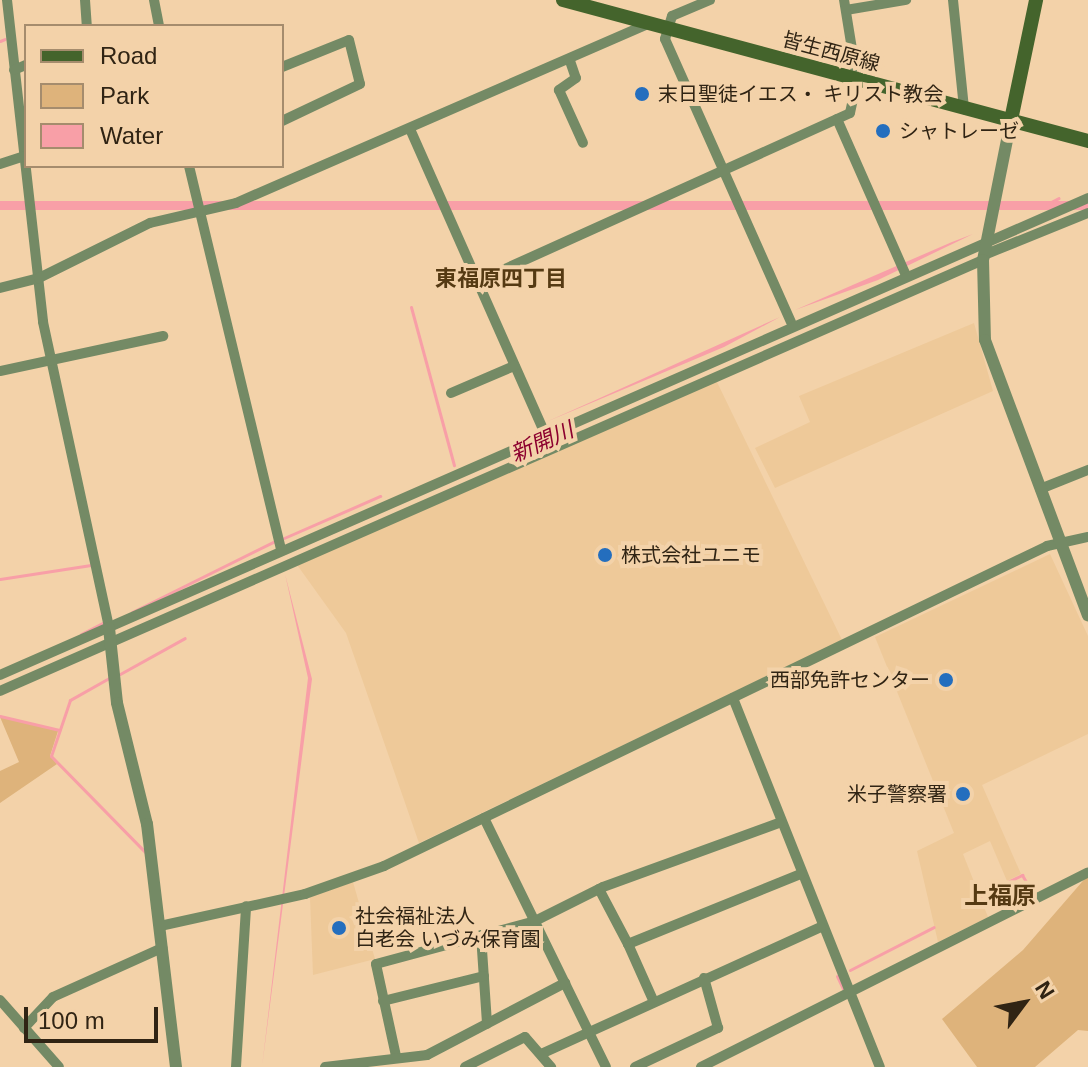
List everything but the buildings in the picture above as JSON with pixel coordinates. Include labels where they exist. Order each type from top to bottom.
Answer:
[{"type":"main road","name":"皆生西原線","points":[[563,0],[1088,141]]},
{"type":"main road","points":[[1011,120],[1036,0]]},
{"type":"street","points":[[0,164],[24,156],[23,117],[14,70],[7,0]]},
{"type":"street","points":[[85,0],[87,24]]},
{"type":"street","points":[[154,0],[159,24]]},
{"type":"street","points":[[710,0],[672,16],[665,28],[722,170],[791,322]]},
{"type":"street","points":[[476,282],[850,113],[857,80],[845,5],[906,0]]},
{"type":"street","points":[[953,0],[964,109]]},
{"type":"street","points":[[0,288],[39,278],[150,223],[201,211],[410,129],[570,61],[647,24]]},
{"type":"street","points":[[284,66],[349,40],[360,84],[284,120]]},
{"type":"street","points":[[570,61],[576,78],[559,90],[583,143]]},
{"type":"street","points":[[14,70],[24,66]]},
{"type":"street","points":[[837,119],[903,268]]},
{"type":"street","points":[[1011,120],[984,256],[985,340],[1088,615]]},
{"type":"street","points":[[410,129],[544,432]]},
{"type":"street","points":[[25,168],[50,362],[109,637],[160,926],[176,1067]]},
{"type":"street","points":[[190,168],[286,553]]},
{"type":"street","points":[[0,691],[544,432],[791,322],[903,268],[987,239],[1088,198]]},
{"type":"street","points":[[0,675],[109,637],[286,553],[1088,213]]},
{"type":"street","points":[[0,371],[163,336]]},
{"type":"street","points":[[451,393],[514,366]]},
{"type":"street","points":[[1040,489],[1088,470]]},
{"type":"street","points":[[160,926],[283,898],[384,866],[1059,541],[1088,537]]},
{"type":"street","points":[[733,698],[779,823],[880,1067]]},
{"type":"street","points":[[484,818],[606,1067]]},
{"type":"street","points":[[402,1060],[383,1001],[376,964],[535,921],[599,889],[779,823]]},
{"type":"street","points":[[701,1067],[736,1054],[1088,872]]},
{"type":"street","points":[[628,944],[800,874]]},
{"type":"street","points":[[599,889],[653,1000]]},
{"type":"street","points":[[236,1067],[246,906]]},
{"type":"street","points":[[541,1054],[588,1028],[821,927]]},
{"type":"street","points":[[481,935],[487,1024]]},
{"type":"street","points":[[24,1028],[53,997],[162,948]]},
{"type":"street","points":[[383,1001],[484,976]]},
{"type":"street","points":[[635,1067],[718,1028],[704,978]]},
{"type":"street","points":[[325,1067],[427,1055],[565,983]]},
{"type":"street","points":[[0,1000],[59,1067]]},
{"type":"street","points":[[465,1067],[525,1037],[551,1067]]},
{"type":"shaded area","points":[[974,323],[993,391],[775,488],[755,448],[810,422],[799,396]]},
{"type":"shaded area","name":"株式会社ユニモ","points":[[716,380],[842,640],[419,843],[346,633],[295,562]]},
{"type":"shaded area","points":[[1050,554],[1088,636],[1088,734],[982,785],[1021,874],[1007,881],[990,841],[963,854],[988,917],[938,942],[917,851],[954,833],[875,637]]},
{"type":"shaded area","name":"社会福祉法人 白老会 いづみ保育園","points":[[353,882],[375,959],[313,975],[310,897]]},
{"type":"green space","points":[[0,717],[58,731],[50,756],[57,764],[0,803],[0,771],[19,762]]},
{"type":"green space","points":[[1088,875],[1088,1031],[1078,1030],[1035,1067],[977,1067],[942,1019],[1023,950]]},
{"type":"water","points":[[0,201],[1088,201],[1088,210],[0,210]]},
{"type":"water","points":[[973,234],[878,280],[795,310],[952,242]]},
{"type":"water","points":[[780,317],[724,347],[546,422],[591,402]]},
{"type":"water","points":[[285,574],[312,679],[262,1067],[308,678]]},
{"type":"waterway","points":[[0,41],[5,39]]},
{"type":"waterway","points":[[1047,204],[1059,198]]},
{"type":"waterway","points":[[411,307],[454,465]]},
{"type":"waterway","points":[[284,538],[380,496]]},
{"type":"waterway","points":[[132,612],[275,541]]},
{"type":"waterway","points":[[0,579],[91,565]]},
{"type":"waterway","points":[[81,634],[103,623]]},
{"type":"waterway","points":[[120,674],[185,638]]},
{"type":"waterway","points":[[109,678],[70,700],[51,756],[146,853]]},
{"type":"waterway","points":[[0,716],[59,730]]},
{"type":"waterway","points":[[983,901],[980,895],[1022,875],[1034,895]]},
{"type":"waterway","points":[[850,970],[934,927]]},
{"type":"waterway","points":[[837,976],[845,993]]},
{"type":"place","name":"末日聖徒イエス・ キリスト教会","points":[[642,94]]},
{"type":"place","name":"シャトレーゼ","points":[[883,131]]},
{"type":"place","name":"株式会社ユニモ","points":[[605,555]]},
{"type":"place","name":"西部免許センター","points":[[946,680]]},
{"type":"place","name":"米子警察署","points":[[963,794]]},
{"type":"place","name":"社会福祉法人 白老会 いづみ保育園","points":[[339,928]]},
{"type":"district","name":"東福原四丁目","points":[[501,279]]},
{"type":"district","name":"上福原","points":[[1000,896]]},
{"type":"water label","name":"新開川","points":[[542,442]]}]
